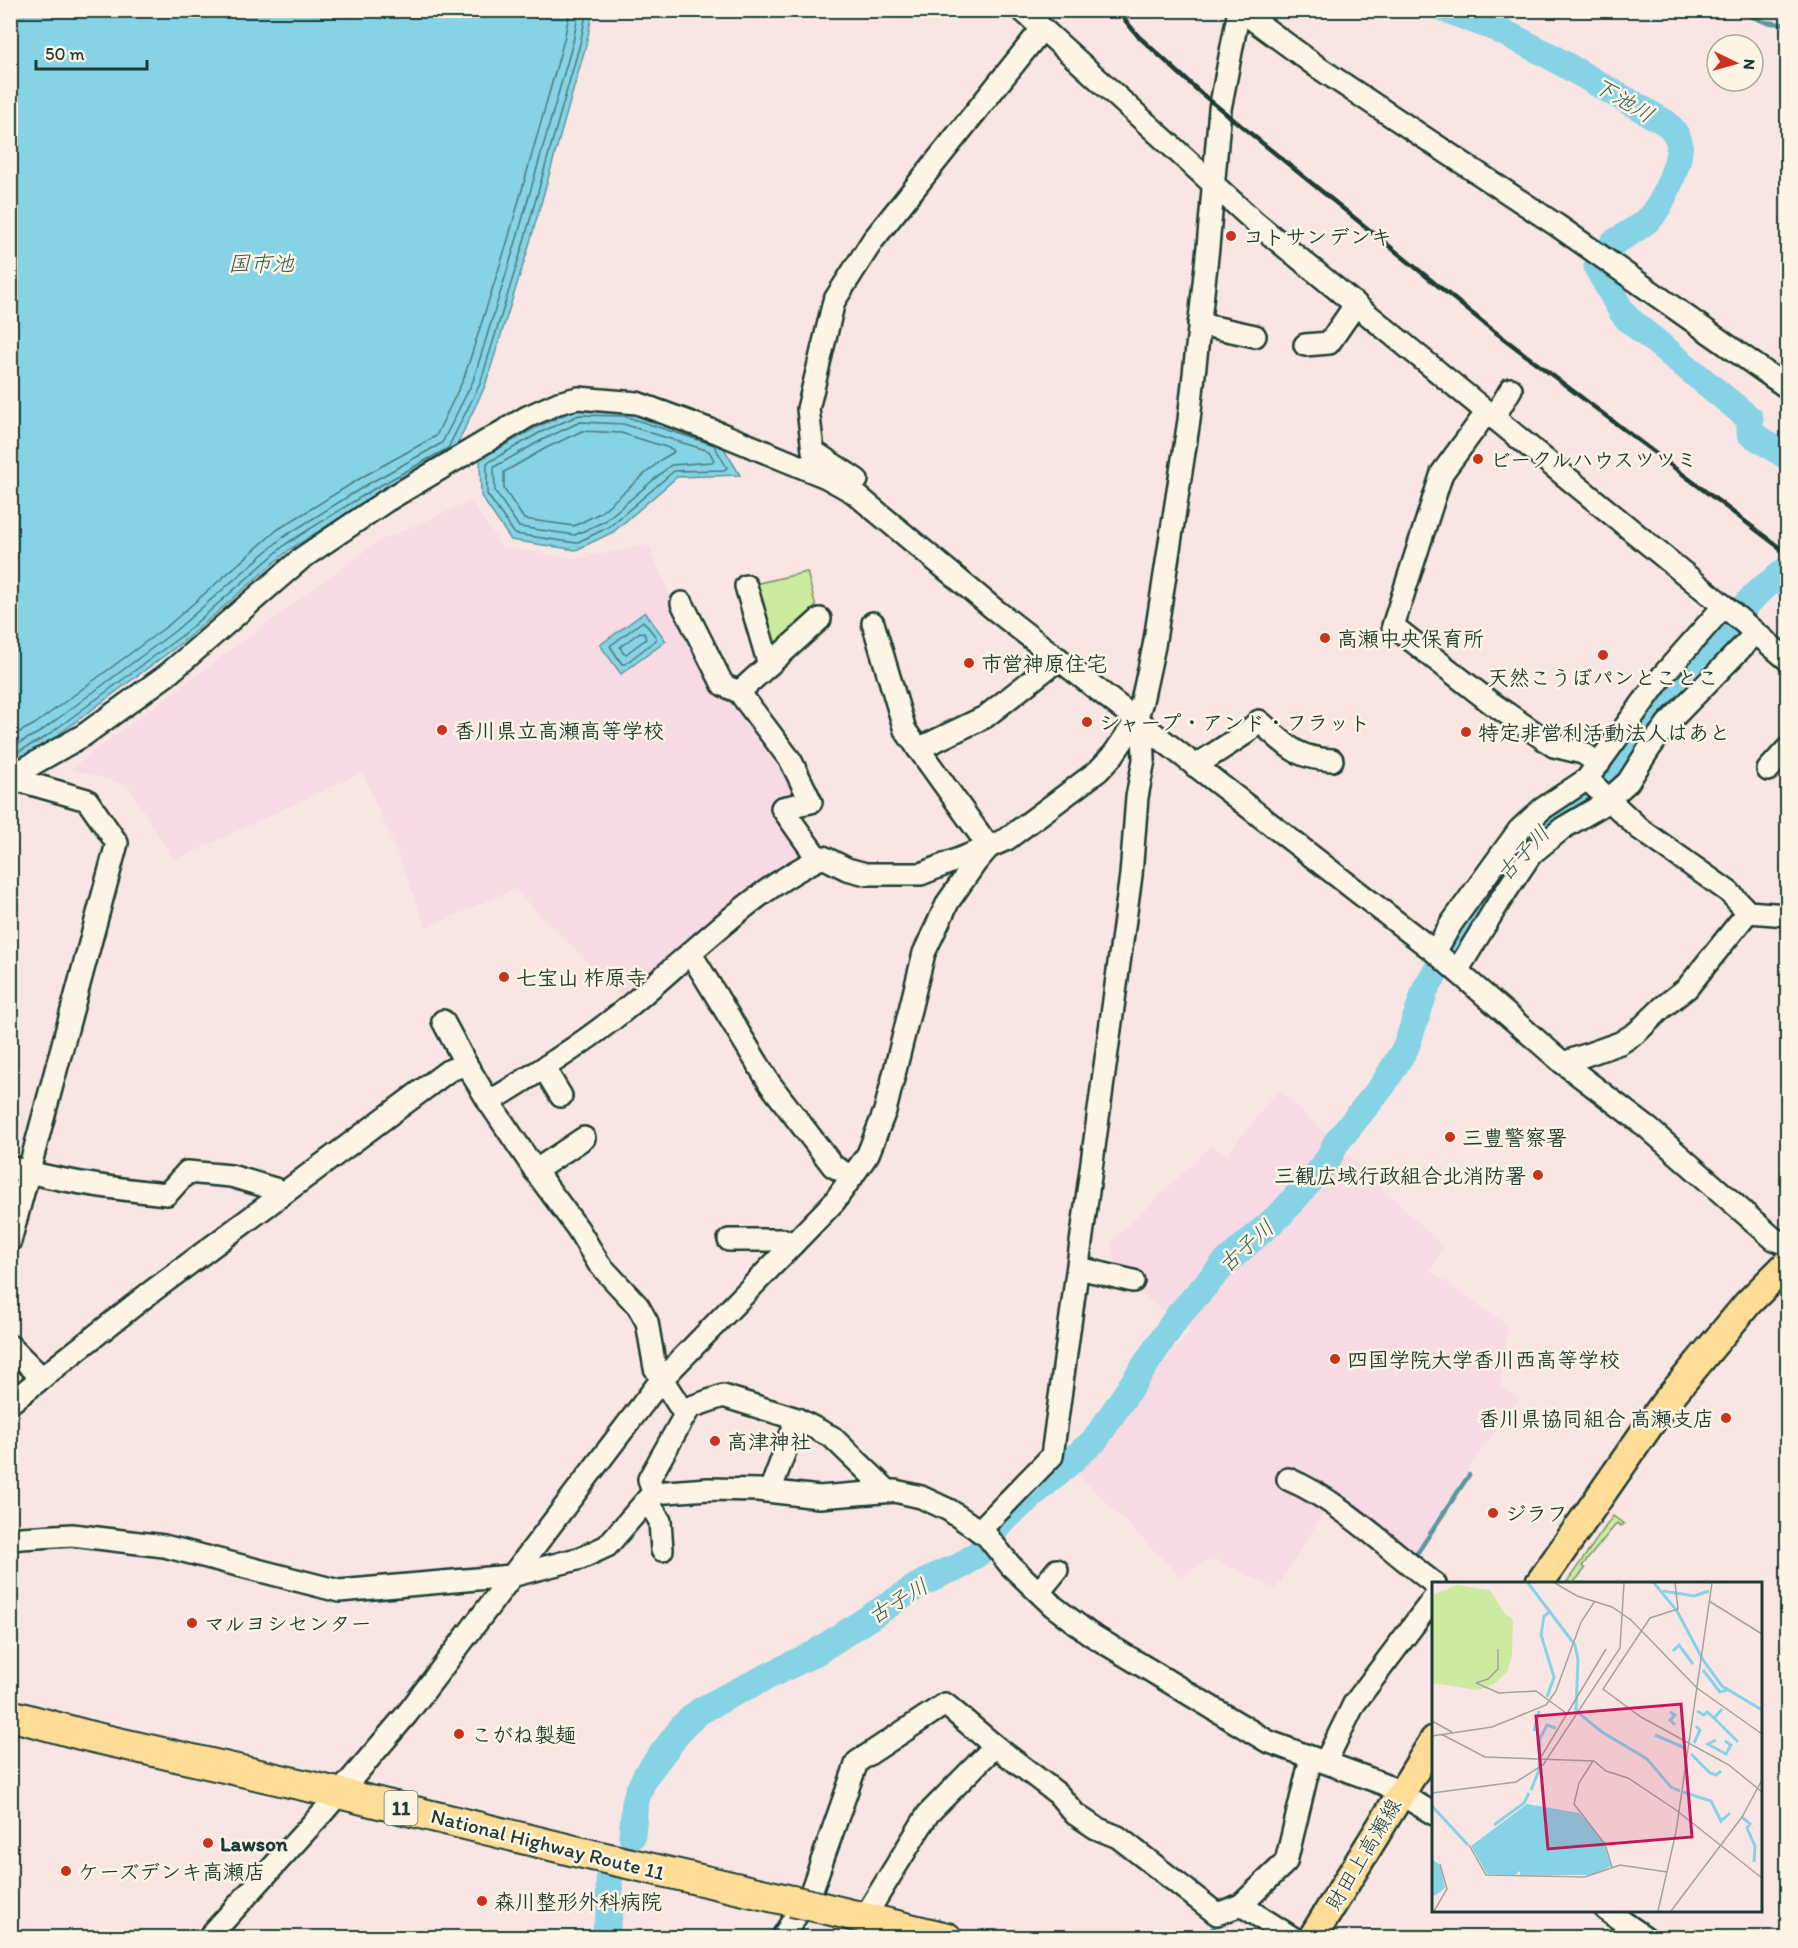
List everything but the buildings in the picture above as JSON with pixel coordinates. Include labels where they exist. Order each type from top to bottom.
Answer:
[{"type":"highway","name":"National Highway Route 11","points":[[10,1715],[88,1736],[947,1938]]},
{"type":"main road","points":[[1540,1582],[1664,1404],[1748,1303],[1788,1263]]},
{"type":"main road","name":"財田上高瀬線","points":[[1312,1938],[1432,1743]]},
{"type":"street","points":[[1022,10],[1213,182],[1256,224],[1788,660]]},
{"type":"street","points":[[489,1102],[544,1068],[621,1013],[741,910],[806,864],[824,856],[847,869],[866,874],[921,873],[1008,839],[1098,771],[1113,755],[1136,719],[1148,678],[1161,605],[1189,420],[1221,108],[1239,10],[1319,68],[1558,226],[1788,388]]},
{"type":"street","points":[[853,492],[857,481],[813,451],[807,409],[834,301],[873,240],[1042,29]]},
{"type":"street","points":[[1305,345],[1329,343],[1356,304]]},
{"type":"street","points":[[1199,324],[1256,336]]},
{"type":"street","points":[[1457,971],[1531,854],[1563,828],[1602,805],[1597,782],[1583,753],[1554,746],[1490,702],[1393,626],[1442,473],[1511,389]]},
{"type":"street","points":[[10,778],[84,735],[168,674],[302,558],[386,501],[527,417],[558,403],[578,398],[637,403],[797,465],[853,492],[994,609],[1435,952],[1563,1064],[1648,1128],[1774,1239],[1788,1244]]},
{"type":"street","points":[[746,586],[769,664]]},
{"type":"street","points":[[682,603],[723,685],[739,692],[791,761],[811,802],[782,808],[818,859]]},
{"type":"street","points":[[1597,782],[1664,675],[1724,606]]},
{"type":"street","points":[[739,692],[820,619]]},
{"type":"street","points":[[873,623],[905,730],[990,847]]},
{"type":"street","points":[[1435,952],[1451,924],[1519,830],[1542,809],[1597,782],[1628,783],[1668,723],[1755,634]]},
{"type":"street","points":[[918,749],[985,717],[1059,659]]},
{"type":"street","points":[[979,1531],[1052,1456],[1131,875],[1137,797],[1144,760],[1136,719]]},
{"type":"street","points":[[1195,766],[1246,734],[1259,721],[1294,751],[1311,759],[1332,760]]},
{"type":"street","points":[[1768,770],[1788,748]]},
{"type":"street","points":[[10,778],[87,800],[117,843],[20,1169],[10,1241]]},
{"type":"street","points":[[1597,782],[1640,829],[1729,892],[1748,912],[1788,915]]},
{"type":"street","points":[[208,1938],[407,1714],[661,1380],[834,1202],[852,1177],[868,1154],[885,1111],[924,953],[948,902],[976,862],[990,847]]},
{"type":"street","points":[[1563,1064],[1620,1042],[1636,1033],[1687,988],[1748,912]]},
{"type":"street","points":[[690,954],[770,1084],[833,1166],[852,1177]]},
{"type":"street","points":[[443,1021],[489,1102],[535,1171],[578,1229],[599,1264],[638,1306],[647,1322],[655,1368],[685,1415]]},
{"type":"street","points":[[10,1403],[112,1322],[285,1192],[448,1071],[466,1064]]},
{"type":"street","points":[[544,1068],[561,1096]]},
{"type":"street","points":[[535,1171],[584,1138]]},
{"type":"street","points":[[20,1169],[123,1190],[167,1194],[187,1172],[231,1176],[285,1192]]},
{"type":"street","points":[[729,1240],[784,1240],[792,1244]]},
{"type":"street","points":[[1079,1268],[1132,1281]]},
{"type":"street","points":[[10,1346],[42,1378]]},
{"type":"street","points":[[662,1550],[660,1521],[650,1497],[649,1479],[685,1415],[692,1407],[723,1396],[797,1419],[832,1437],[888,1491]]},
{"type":"street","points":[[770,1491],[797,1419]]},
{"type":"street","points":[[1288,1479],[1359,1523],[1433,1582]]},
{"type":"street","points":[[10,1540],[72,1535],[164,1546],[339,1591],[511,1576],[581,1558],[607,1546],[650,1497],[708,1489],[770,1491],[819,1497],[895,1491],[921,1497],[949,1510],[987,1536],[1010,1565],[1053,1606],[1090,1634],[1267,1741],[1384,1784],[1432,1813]]},
{"type":"street","points":[[1039,1592],[1057,1570]]},
{"type":"street","points":[[782,1938],[811,1892],[857,1762],[945,1704],[1058,1794],[1075,1814],[1096,1828],[1119,1837],[1217,1914],[1241,1905],[1286,1862],[1318,1760],[1354,1704],[1432,1601]]},
{"type":"street","points":[[864,1918],[928,1814],[995,1746]]},
{"type":"street","points":[[1241,1905],[1293,1938]]},
{"type":"street","points":[[1607,1912],[1646,1938]]},
{"type":"shaded area","name":"香川県立高瀬高等学校","points":[[471,501],[502,547],[576,559],[648,545],[685,627],[735,698],[785,762],[803,798],[776,805],[811,854],[624,998],[514,889],[426,928],[399,857],[362,772],[174,861],[128,785],[70,769],[377,542]]},
{"type":"shaded area","name":"四国学院大学香川西高等学校","points":[[1279,1089],[1444,1247],[1430,1271],[1508,1326],[1500,1387],[1520,1399],[1476,1457],[1412,1557],[1335,1494],[1276,1589],[1213,1558],[1181,1577],[1073,1469],[1191,1331],[1118,1276],[1111,1242],[1212,1145],[1227,1155]]},
{"type":"green space","points":[[807,572],[817,611],[770,655],[750,585]]},
{"type":"green space","points":[[1613,1516],[1624,1524],[1621,1526],[1617,1523],[1582,1566],[1585,1569],[1574,1582],[1567,1582]]},
{"type":"water","name":"国市池","points":[[11,11],[593,11],[586,45],[528,249],[485,386],[453,453],[375,496],[290,549],[184,641],[47,743],[11,763]]},
{"type":"water","points":[[577,409],[625,410],[719,440],[740,475],[677,477],[613,532],[576,550],[511,540],[481,496],[480,459],[536,428]]},
{"type":"water","points":[[645,612],[666,641],[621,674],[600,645]]},
{"type":"waterway","name":"下池川","points":[[1447,10],[1497,29],[1548,55],[1666,123],[1674,131],[1679,142],[1678,158],[1661,201],[1648,220],[1613,243]]},
{"type":"waterway","points":[[1735,10],[1765,22],[1788,25]]},
{"type":"waterway","name":"下池川","points":[[1597,267],[1628,319],[1750,419],[1750,433],[1788,457]]},
{"type":"waterway","name":"古子川","points":[[632,1836],[635,1802],[646,1775],[684,1725],[700,1711],[815,1653],[916,1587],[959,1567],[980,1552],[1000,1523],[1095,1440],[1178,1316],[1224,1264],[1282,1213],[1327,1161],[1336,1143],[1383,1085],[1406,1047],[1426,988],[1458,935],[1506,866],[1536,832],[1584,800],[1614,769],[1676,675],[1758,592],[1788,569]]},
{"type":"waterway","points":[[1412,1561],[1469,1475]]},
{"type":"waterway","name":"古子川","points":[[604,1938],[610,1912],[609,1873]]},
{"type":"waterway","points":[[1205,1938],[1219,1921]]},
{"type":"railway","points":[[1117,10],[1138,36],[1202,94],[1490,328],[1788,554]]},
{"type":"place","name":"コトサンデンキ","points":[[1231,236]]},
{"type":"place","name":"ビークルハウスツツミ","points":[[1478,459]]},
{"type":"place","name":"高瀬中央保育所","points":[[1325,638]]},
{"type":"place","name":"天然こうぼパンとことこ","points":[[1603,655]]},
{"type":"place","name":"市営神原住宅","points":[[969,663]]},
{"type":"place","name":"シャープ・アンド・フラット","points":[[1087,722]]},
{"type":"place","name":"香川県立高瀬高等学校","points":[[442,730]]},
{"type":"place","name":"特定非営利活動法人はあと","points":[[1466,732]]},
{"type":"place","name":"七宝山 柞原寺","points":[[504,977]]},
{"type":"place","name":"三豊警察署","points":[[1450,1137]]},
{"type":"place","name":"三観広域行政組合北消防署","points":[[1538,1175]]},
{"type":"place","name":"四国学院大学香川西高等学校","points":[[1335,1359]]},
{"type":"place","name":"香川県協同組合 高瀬支店","points":[[1726,1418]]},
{"type":"place","name":"高津神社","points":[[715,1441]]},
{"type":"place","name":"ジラフ","points":[[1493,1513]]},
{"type":"place","name":"マルヨシセンター","points":[[192,1623]]},
{"type":"place","name":"こがね製麺","points":[[459,1734]]},
{"type":"place","name":"Lawson","points":[[208,1843]]},
{"type":"place","name":"ケーズデンキ高瀬店","points":[[66,1871]]},
{"type":"place","name":"森川整形外科病院","points":[[482,1901]]}]
